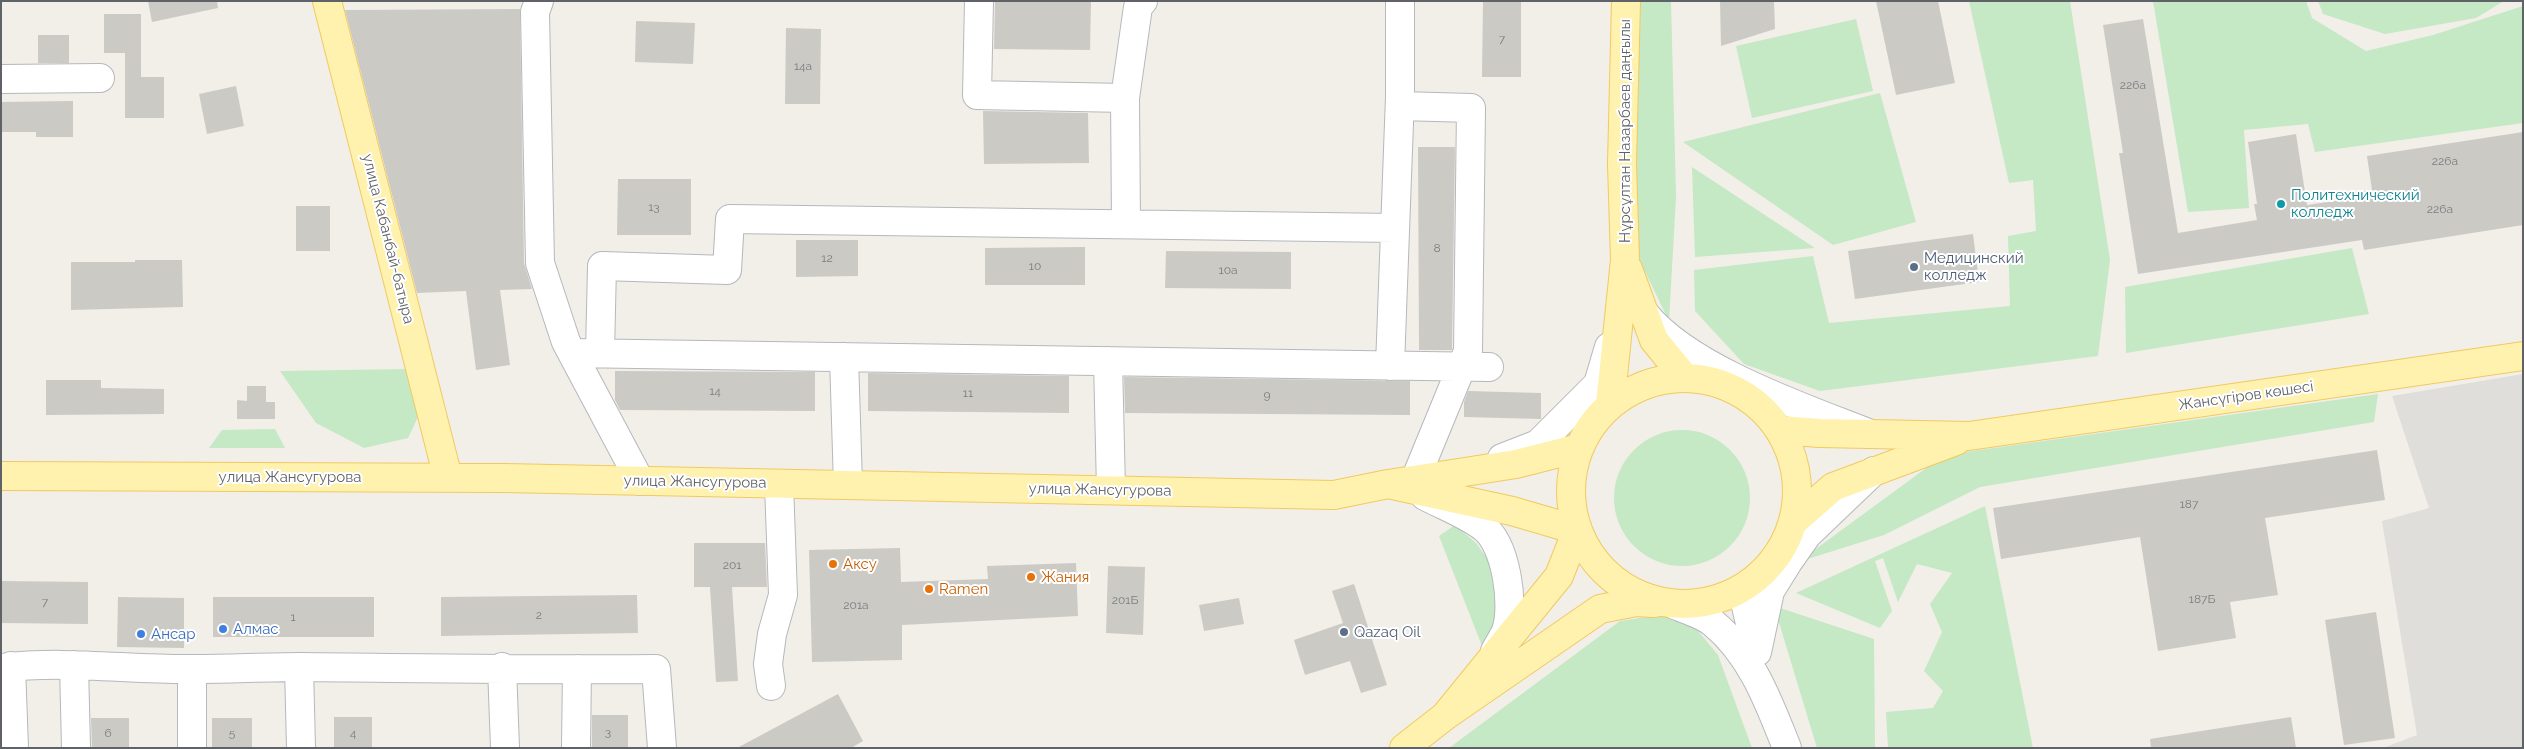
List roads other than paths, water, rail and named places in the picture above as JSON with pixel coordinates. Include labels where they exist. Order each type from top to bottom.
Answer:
[{"type":"main road","name":"улица Кабанбай-батыра","points":[[327,1],[448,478]]},
{"type":"main road","name":"Нұрсұлтан Назарбаев даңғылы","points":[[1610,405],[1633,311],[1624,260],[1622,164],[1626,1]]},
{"type":"main road","points":[[1633,311],[1685,378]]},
{"type":"main road","name":"Жансүгіров көшесі","points":[[1969,436],[2523,356]]},
{"type":"main road","points":[[1404,748],[1445,716],[1600,608],[1627,604],[1675,605],[1710,602],[1742,589],[1764,571],[1782,549],[1793,522],[1798,490],[1793,459],[1780,430],[1754,402],[1722,384],[1685,378],[1649,384],[1632,390],[1610,405],[1592,424],[1579,448],[1571,475],[1570,503],[1577,530],[1592,559],[1615,582],[1643,598],[1675,605]]},
{"type":"main road","points":[[1780,430],[1969,436]]},
{"type":"main road","points":[[1793,522],[1833,487],[1969,436]]},
{"type":"main road","name":"улица Жансугурова","points":[[1,476],[448,478],[1334,495],[1516,464],[1579,448]]},
{"type":"main road","name":"улица Жансугурова","points":[[1405,484],[1512,511],[1577,530]]},
{"type":"main road","points":[[1445,716],[1559,576],[1577,530]]},
{"type":"street","points":[[539,1],[535,12],[540,263],[566,342],[640,481]]},
{"type":"street","points":[[979,1],[977,95],[1125,98]]},
{"type":"street","points":[[1126,224],[1125,98],[1138,7],[1143,1]]},
{"type":"street","points":[[1390,366],[1400,106],[1400,1]]},
{"type":"street","points":[[1,79],[100,78]]},
{"type":"street","points":[[1400,106],[1471,108],[1468,351],[1405,484],[1484,527],[1498,548],[1506,577],[1510,607],[1506,630],[1490,661]]},
{"type":"street","points":[[600,354],[602,266],[727,270],[730,219],[1395,228]]},
{"type":"street","points":[[1471,471],[1538,444],[1598,384],[1633,311],[1702,359],[1777,396],[1870,434]]},
{"type":"street","points":[[572,353],[1489,367]]},
{"type":"street","points":[[844,357],[848,485]]},
{"type":"street","points":[[1108,361],[1111,490]]},
{"type":"street","points":[[1749,653],[1770,592],[1807,534],[1874,471]]},
{"type":"street","points":[[771,686],[768,664],[772,634],[783,595],[779,484]]},
{"type":"street","points":[[1742,589],[1749,653],[1787,748]]},
{"type":"street","points":[[1675,605],[1712,622],[1749,653]]},
{"type":"street","points":[[1583,620],[1640,607],[1682,614],[1749,653]]},
{"type":"street","points":[[74,665],[76,748]]},
{"type":"street","points":[[14,748],[6,667],[74,665],[192,669],[299,667],[420,670],[502,667],[656,669],[662,748]]},
{"type":"street","points":[[299,667],[301,748]]},
{"type":"street","points":[[502,667],[506,748]]},
{"type":"street","points":[[192,669],[192,748]]},
{"type":"street","points":[[576,748],[577,669]]},
{"type":"place","name":"Политехнический колледж","points":[[2281,204]]},
{"type":"place","name":"Медицинский колледж","points":[[1914,267]]},
{"type":"place","name":"Аксу","points":[[833,564]]},
{"type":"place","name":"Жания","points":[[1031,577]]},
{"type":"place","name":"Ramen","points":[[929,589]]},
{"type":"place","name":"Алмас","points":[[223,629]]},
{"type":"place","name":"Qazaq Oil","points":[[1344,632]]},
{"type":"place","name":"Ансар","points":[[141,634]]}]
